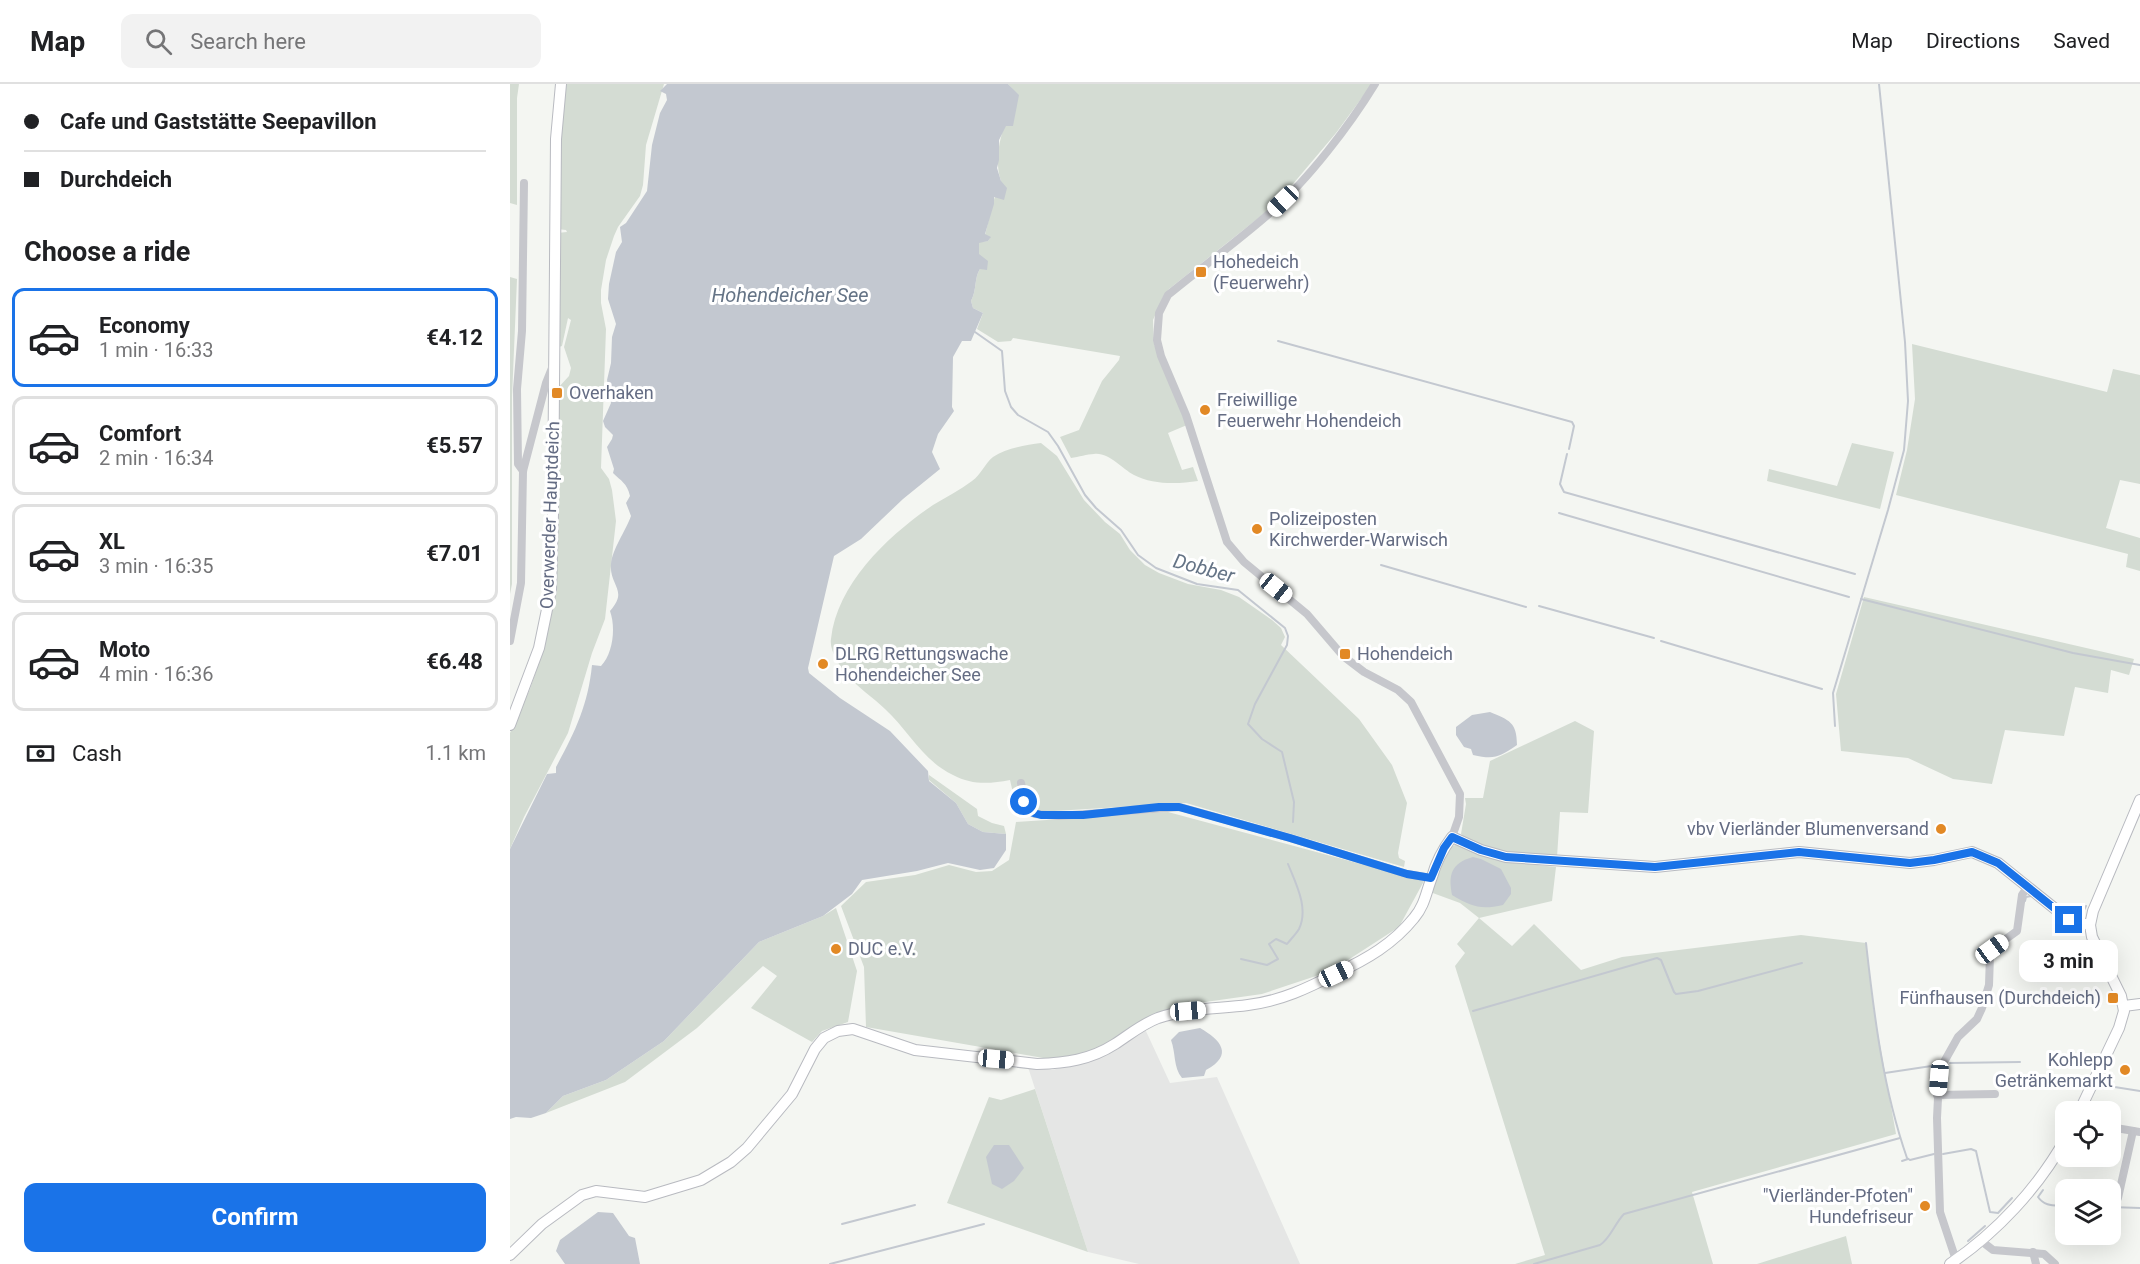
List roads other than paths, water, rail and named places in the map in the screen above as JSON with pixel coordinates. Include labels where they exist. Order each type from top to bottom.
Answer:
[{"type":"street","name":"Overwerder Hauptdeich","points":[[510,725],[539,648],[550,590],[554,513],[556,138],[561,84]]},
{"type":"street","points":[[510,1255],[542,1224],[582,1195],[596,1191],[645,1197],[701,1180],[730,1162],[747,1148],[792,1094],[815,1049],[824,1038],[838,1032],[853,1029],[915,1050],[1037,1064],[1082,1060],[1104,1051],[1157,1018],[1188,1011],[1247,1005],[1299,992],[1385,947],[1413,919],[1426,900],[1431,878],[1444,848],[1452,837],[1459,817],[1460,794],[1411,702],[1398,690],[1364,672],[1348,660],[1307,614],[1244,562],[1231,548],[1221,526],[1186,415],[1161,356],[1157,340],[1159,314],[1168,295],[1272,211],[1294,190],[1356,113],[1375,84]]},
{"type":"street","points":[[523,471],[518,464],[517,389],[522,331],[524,183]]},
{"type":"street","points":[[510,641],[521,583],[523,471],[546,383],[554,364]]},
{"type":"street","points":[[1021,783],[1027,809],[1035,814],[1083,815],[1179,807],[1407,874],[1431,878]]},
{"type":"street","points":[[2084,1101],[2124,1015],[2121,996],[2097,951],[2090,925],[2092,911],[2140,800]]},
{"type":"street","points":[[1452,837],[1481,850],[1506,857],[1655,867],[1799,852],[1910,863],[1972,852],[1998,863],[2069,920],[2090,925]]},
{"type":"street","points":[[2028,886],[2022,895],[2017,931],[1992,949],[1989,985],[1977,1019],[1958,1037],[1944,1062],[1939,1078],[1937,1095],[1940,1212],[1953,1262],[2011,1213],[2039,1180],[2055,1155]]},
{"type":"street","points":[[2124,1006],[2140,1004]]},
{"type":"street","points":[[1937,1095],[1995,1094]]},
{"type":"street","points":[[2121,1129],[2137,1131],[2121,1187]]},
{"type":"street","points":[[1980,1240],[1993,1250],[2044,1254],[2055,1264]]},
{"type":"street","points":[[2033,1252],[2036,1264]]},
{"type":"water","name":"Hohendeicher See","points":[[667,84],[1008,84],[1019,95],[1013,126],[1006,126],[999,140],[997,168],[1001,181],[1007,188],[1004,200],[994,197],[985,234],[991,237],[988,241],[979,243],[979,254],[988,261],[987,270],[980,269],[971,301],[973,308],[983,313],[971,341],[962,341],[953,357],[952,407],[954,411],[938,434],[932,452],[940,469],[903,499],[861,539],[834,556],[808,668],[809,673],[840,698],[890,731],[928,771],[929,781],[956,803],[968,824],[983,832],[1006,834],[1006,850],[994,868],[980,870],[948,863],[917,871],[862,880],[852,894],[823,916],[759,942],[664,1041],[606,1080],[563,1096],[546,1113],[531,1118],[510,1119],[510,849],[547,774],[556,773],[556,767],[575,730],[584,706],[592,665],[601,666],[611,647],[613,625],[610,611],[618,598],[618,593],[611,564],[631,516],[626,503],[630,496],[629,492],[613,473],[614,469],[607,447],[613,435],[605,427],[603,421],[611,403],[607,380],[611,363],[612,337],[616,324],[608,299],[609,284],[616,252],[622,242],[620,227],[626,223],[647,191],[652,145],[660,113],[667,100],[666,94],[660,91]]},
{"type":"water","points":[[1490,712],[1511,723],[1517,737],[1517,745],[1497,756],[1473,755],[1471,749],[1464,747],[1456,735],[1456,727],[1472,715]]},
{"type":"water","points":[[1473,857],[1501,869],[1511,888],[1511,894],[1503,905],[1477,906],[1452,895],[1450,881],[1453,871],[1460,863]]},
{"type":"water","points":[[1200,1028],[1219,1043],[1222,1053],[1220,1059],[1206,1070],[1204,1076],[1182,1078],[1177,1069],[1171,1040],[1179,1032]]},
{"type":"water","points":[[994,1145],[1009,1145],[1024,1168],[1014,1181],[1002,1189],[992,1184],[986,1157]]},
{"type":"water","points":[[598,1212],[613,1213],[629,1236],[635,1238],[640,1264],[565,1264],[556,1251],[560,1240]]},
{"type":"waterway","points":[[1835,726],[1833,693],[1904,450],[1908,401],[1905,342],[1879,84]]},
{"type":"waterway","name":"Dobber","points":[[975,332],[1002,351],[1005,391],[1011,407],[1018,415],[1048,432],[1085,495],[1121,530],[1138,555],[1156,568],[1197,584],[1238,590],[1285,628],[1288,636],[1287,645],[1255,704],[1248,724],[1262,739],[1282,752],[1294,802],[1293,822]]},
{"type":"waterway","points":[[1278,341],[1572,422],[1574,426],[1569,449]]},
{"type":"waterway","points":[[1567,454],[1560,484],[1564,492],[1855,574]]},
{"type":"waterway","points":[[1559,513],[1849,597]]},
{"type":"waterway","points":[[1381,565],[1526,607]]},
{"type":"waterway","points":[[1861,599],[2073,653],[2140,665]]},
{"type":"waterway","points":[[1539,606],[1654,638]]},
{"type":"waterway","points":[[1661,641],[1822,689]]},
{"type":"waterway","name":"Dobber","points":[[1241,959],[1267,965],[1278,959],[1269,944],[1276,939],[1287,944],[1299,929],[1303,913],[1302,904],[1288,864]]},
{"type":"waterway","points":[[2025,901],[2026,897],[2031,896]]},
{"type":"waterway","points":[[2065,909],[2078,915],[2086,906]]},
{"type":"waterway","points":[[1866,943],[1876,1024],[1886,1079],[1907,1158],[1910,1160],[1934,1154]]},
{"type":"waterway","points":[[1473,1011],[1657,958],[1661,960],[1676,994],[1698,991],[1802,963]]},
{"type":"waterway","points":[[1950,1063],[2020,1062]]},
{"type":"waterway","points":[[1885,1073],[1938,1065]]},
{"type":"waterway","points":[[2102,1085],[2140,1091]]},
{"type":"waterway","points":[[1534,1264],[1600,1245],[1607,1239],[1624,1214],[1900,1138]]},
{"type":"waterway","points":[[1943,1154],[1971,1149],[1976,1151],[1990,1212],[1998,1213],[2012,1198]]},
{"type":"waterway","points":[[1902,1161],[1908,1159]]},
{"type":"waterway","points":[[2043,1190],[2038,1197],[2050,1205],[2055,1205]]},
{"type":"waterway","points":[[842,1224],[915,1205]]},
{"type":"waterway","points":[[2121,1207],[2140,1208]]},
{"type":"waterway","points":[[830,1264],[984,1224]]},
{"type":"waterway","points":[[1968,1241],[1985,1226]]},
{"type":"place","name":"Hohedeich (Feuerwehr)","points":[[1201,272]]},
{"type":"place","name":"Overhaken","points":[[557,393]]},
{"type":"place","name":"Freiwillige Feuerwehr Hohendeich","points":[[1205,410]]},
{"type":"place","name":"Polizeiposten Kirchwerder-Warwisch","points":[[1257,529]]},
{"type":"place","name":"Hohendeich","points":[[1345,654]]},
{"type":"place","name":"DLRG Rettungswache Hohendeicher See","points":[[823,664]]},
{"type":"place","name":"vbv Vierländer Blumenversand","points":[[1941,829]]},
{"type":"place","name":"DUC e.V.","points":[[836,949]]},
{"type":"place","name":"Fünfhausen (Durchdeich)","points":[[2113,998]]},
{"type":"place","name":"Kohlepp Getränkemarkt","points":[[2125,1070]]},
{"type":"place","name":"\"Vierländer-Pfoten\" Hundefriseur","points":[[1925,1206]]}]
